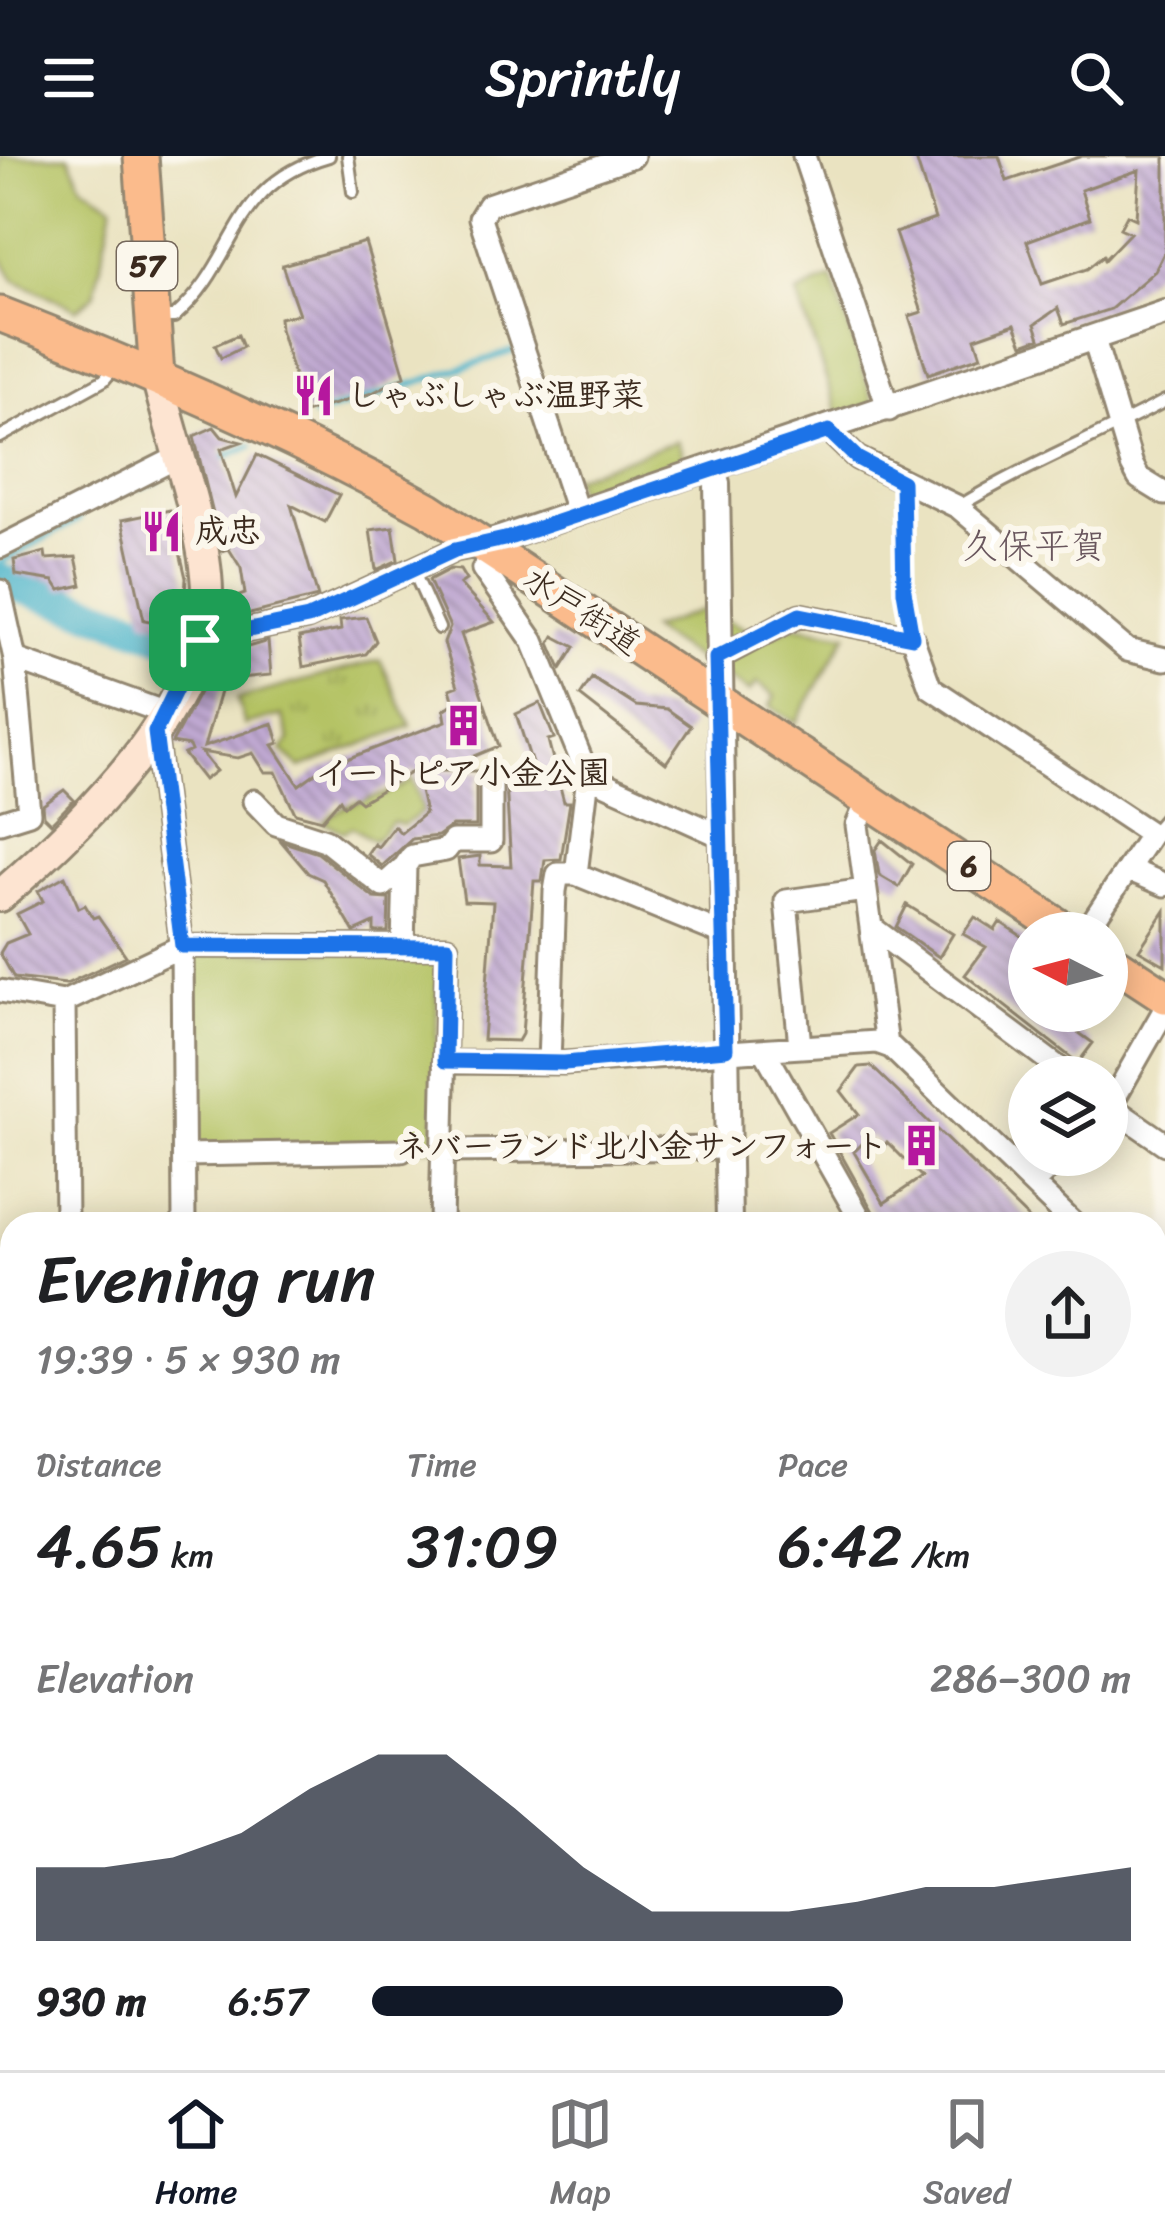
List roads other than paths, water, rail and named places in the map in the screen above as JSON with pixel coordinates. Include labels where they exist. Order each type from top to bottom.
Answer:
[{"type":"main road","name":"57","points":[[141,156],[149,317],[157,375]]},
{"type":"main road","name":"水戸街道","points":[[0,314],[157,375],[325,452],[488,549],[1038,912]]},
{"type":"main road","points":[[0,896],[58,840],[161,723],[200,640],[207,585],[157,375]]},
{"type":"main road","points":[[1128,972],[1165,996]]},
{"type":"street","points":[[578,514],[480,218],[488,205],[633,156]]},
{"type":"street","points":[[804,156],[889,410]]},
{"type":"street","points":[[200,640],[308,618],[413,570],[488,549],[1165,314]]},
{"type":"street","points":[[1094,339],[1138,478],[1165,494]]},
{"type":"street","points":[[829,431],[857,458],[958,507],[1126,650],[1165,659]]},
{"type":"street","points":[[0,548],[127,478],[176,458]]},
{"type":"street","points":[[712,469],[717,484],[716,658],[729,1212]]},
{"type":"street","points":[[488,549],[483,569],[533,641],[588,776],[576,874]]},
{"type":"street","points":[[0,591],[15,659],[29,813],[58,840]]},
{"type":"street","points":[[716,658],[809,610],[912,637],[930,687],[1158,826],[1099,912]]},
{"type":"street","points":[[15,659],[161,723],[182,946],[184,1212]]},
{"type":"street","points":[[588,776],[722,836]]},
{"type":"street","points":[[254,801],[276,824],[325,840],[383,886],[412,856],[446,850],[453,841],[491,841],[491,784]]},
{"type":"street","points":[[868,800],[857,825],[886,1045]]},
{"type":"street","points":[[0,822],[29,813]]},
{"type":"street","points":[[404,947],[405,866]]},
{"type":"street","points":[[1128,868],[1165,885]]},
{"type":"street","points":[[549,1063],[558,874],[576,874],[723,934]]},
{"type":"street","points":[[800,1046],[786,901],[865,890]]},
{"type":"street","points":[[871,927],[1043,1056]]},
{"type":"street","points":[[0,991],[64,1002],[182,946],[447,947],[441,1212]]},
{"type":"street","points":[[64,1002],[66,1212]]},
{"type":"street","points":[[1128,1073],[1165,1009]]},
{"type":"street","points":[[445,1061],[549,1063],[870,1040],[886,1045],[1062,1212]]},
{"type":"street","points":[[764,1050],[855,1212]]},
{"type":"street","points":[[1128,1120],[1165,1144]]},
{"type":"street","points":[[443,1150],[728,1148]]},
{"type":"street","points":[[184,1155],[402,1151]]},
{"type":"street","points":[[1033,1184],[1041,1176]]},
{"type":"lane","points":[[149,317],[174,317],[193,301],[267,185],[329,156]]},
{"type":"lane","points":[[347,156],[353,191]]},
{"type":"lane","points":[[0,437],[104,380],[120,361]]},
{"type":"lane","points":[[958,507],[1017,471],[1121,426],[1165,401]]},
{"type":"lane","points":[[902,482],[904,591],[912,637]]},
{"type":"lane","points":[[413,570],[439,628]]},
{"type":"waterway","points":[[314,416],[513,351]]},
{"type":"waterway","points":[[221,458],[251,446]]},
{"type":"waterway","points":[[138,488],[158,481]]},
{"type":"waterway","points":[[0,563],[79,519]]},
{"type":"waterway","points":[[0,580],[181,641]]},
{"type":"place","name":"しゃぶしゃぶ温野菜","points":[[313,395]]},
{"type":"place","name":"成忠","points":[[161,531]]},
{"type":"place","name":"イートピア小金公園","points":[[463,725]]},
{"type":"place","name":"ネバーランド北小金サンフォート","points":[[922,1146]]},
{"type":"district","name":"久保平賀","points":[[1034,546]]}]
